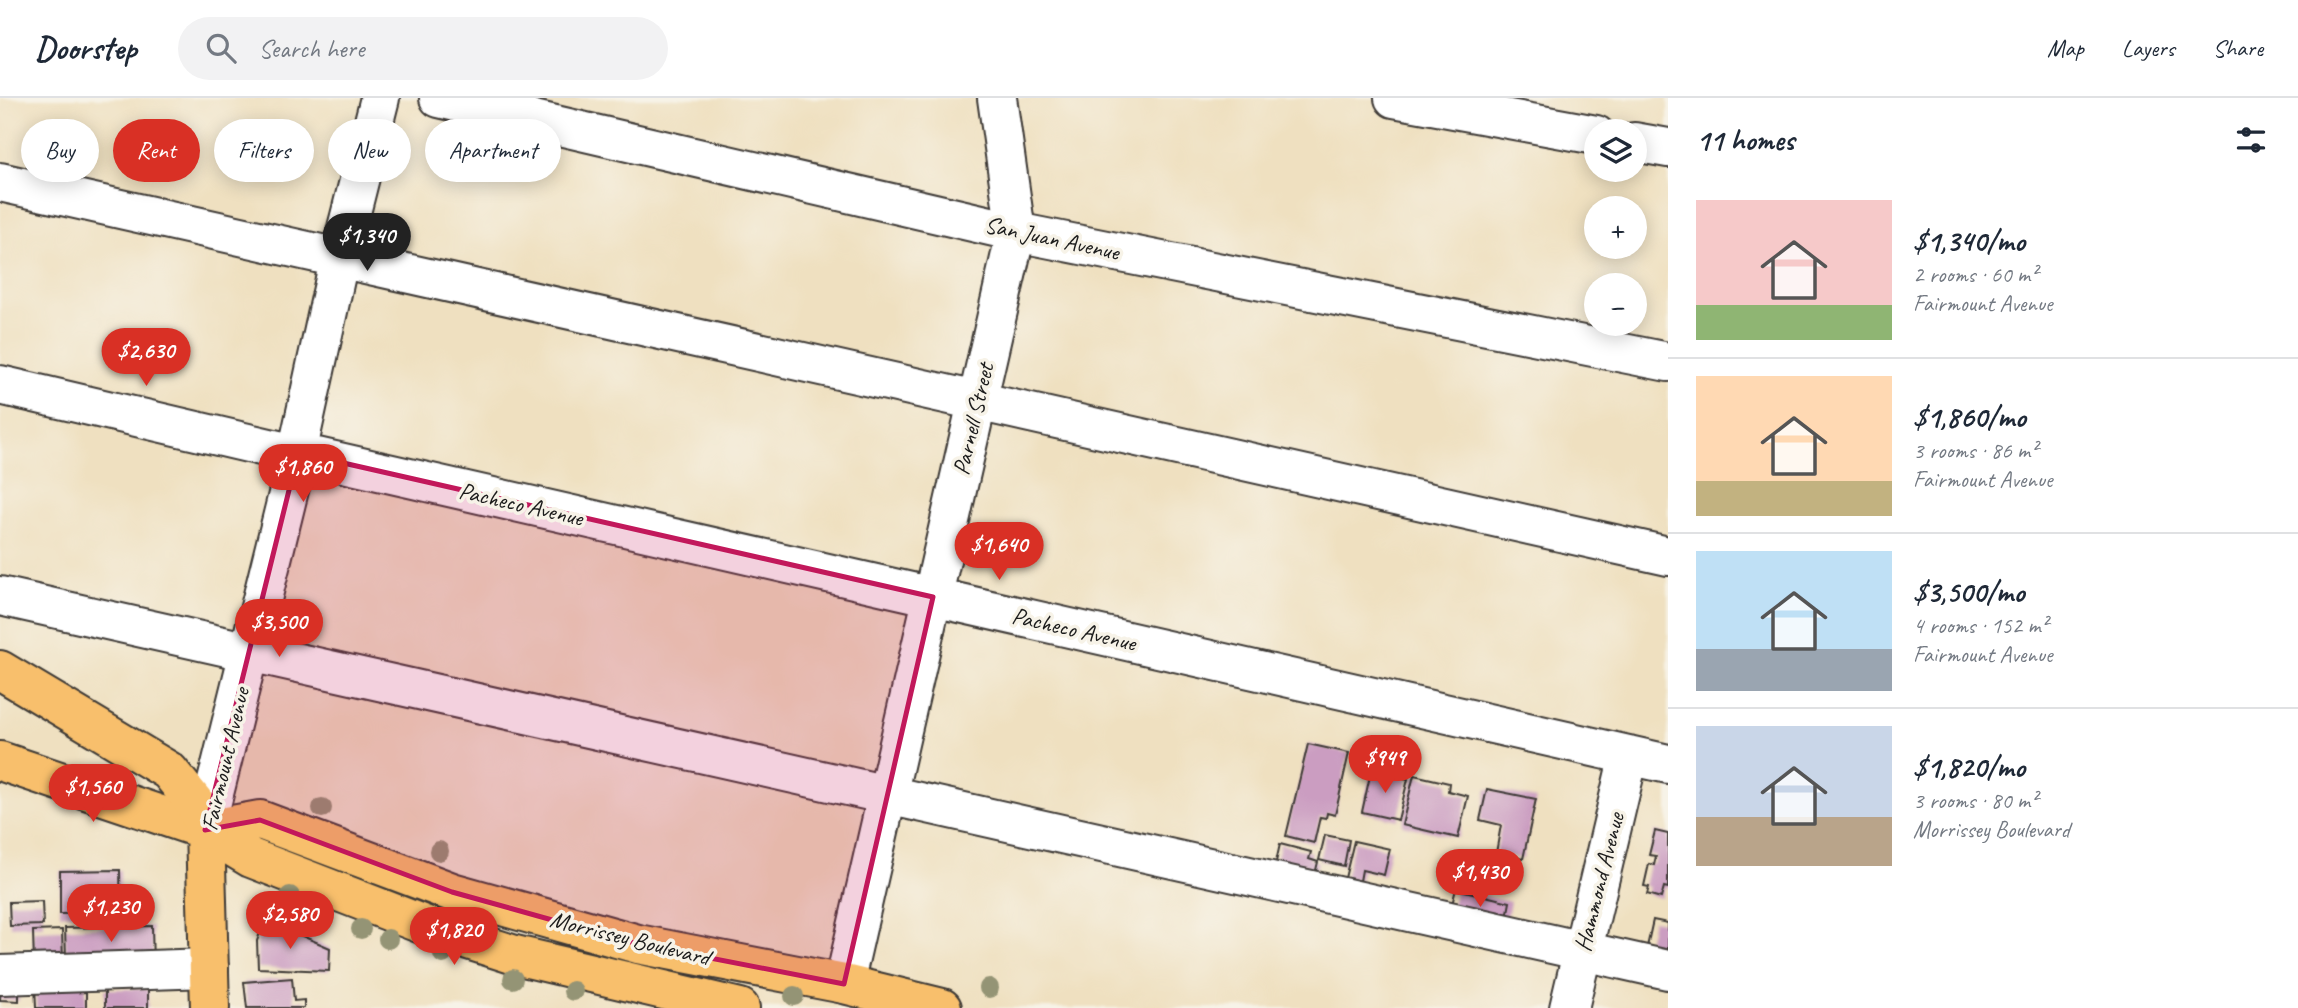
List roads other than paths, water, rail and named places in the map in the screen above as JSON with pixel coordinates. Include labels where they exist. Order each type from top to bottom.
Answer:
[{"type":"main road","points":[[0,670],[169,771],[195,803],[205,830]]},
{"type":"main road","name":"Morrissey Boulevard","points":[[0,761],[205,830],[251,858],[437,930],[641,995],[740,1008]]},
{"type":"main road","name":"Morrissey Boulevard","points":[[205,830],[261,820],[452,892],[638,944],[844,984],[942,1008]]},
{"type":"main road","name":"Fairmount Avenue","points":[[205,830],[210,1008]]},
{"type":"street","name":"Fairmount Avenue","points":[[205,830],[250,652],[340,256],[380,98]]},
{"type":"street","name":"San Juan Avenue","points":[[439,98],[1016,232],[1668,362]]},
{"type":"street","name":"Parnell Street","points":[[844,984],[1016,232],[997,98]]},
{"type":"street","points":[[1394,98],[1584,133]]},
{"type":"street","points":[[1647,144],[1668,148]]},
{"type":"street","points":[[0,181],[1668,556]]},
{"type":"street","name":"Pacheco Avenue","points":[[0,385],[1668,764]]},
{"type":"street","points":[[0,596],[1668,971]]},
{"type":"street","name":"Hammond Avenue","points":[[1569,1008],[1629,755]]},
{"type":"street","points":[[638,944],[641,995]]},
{"type":"street","points":[[0,975],[209,968]]}]
